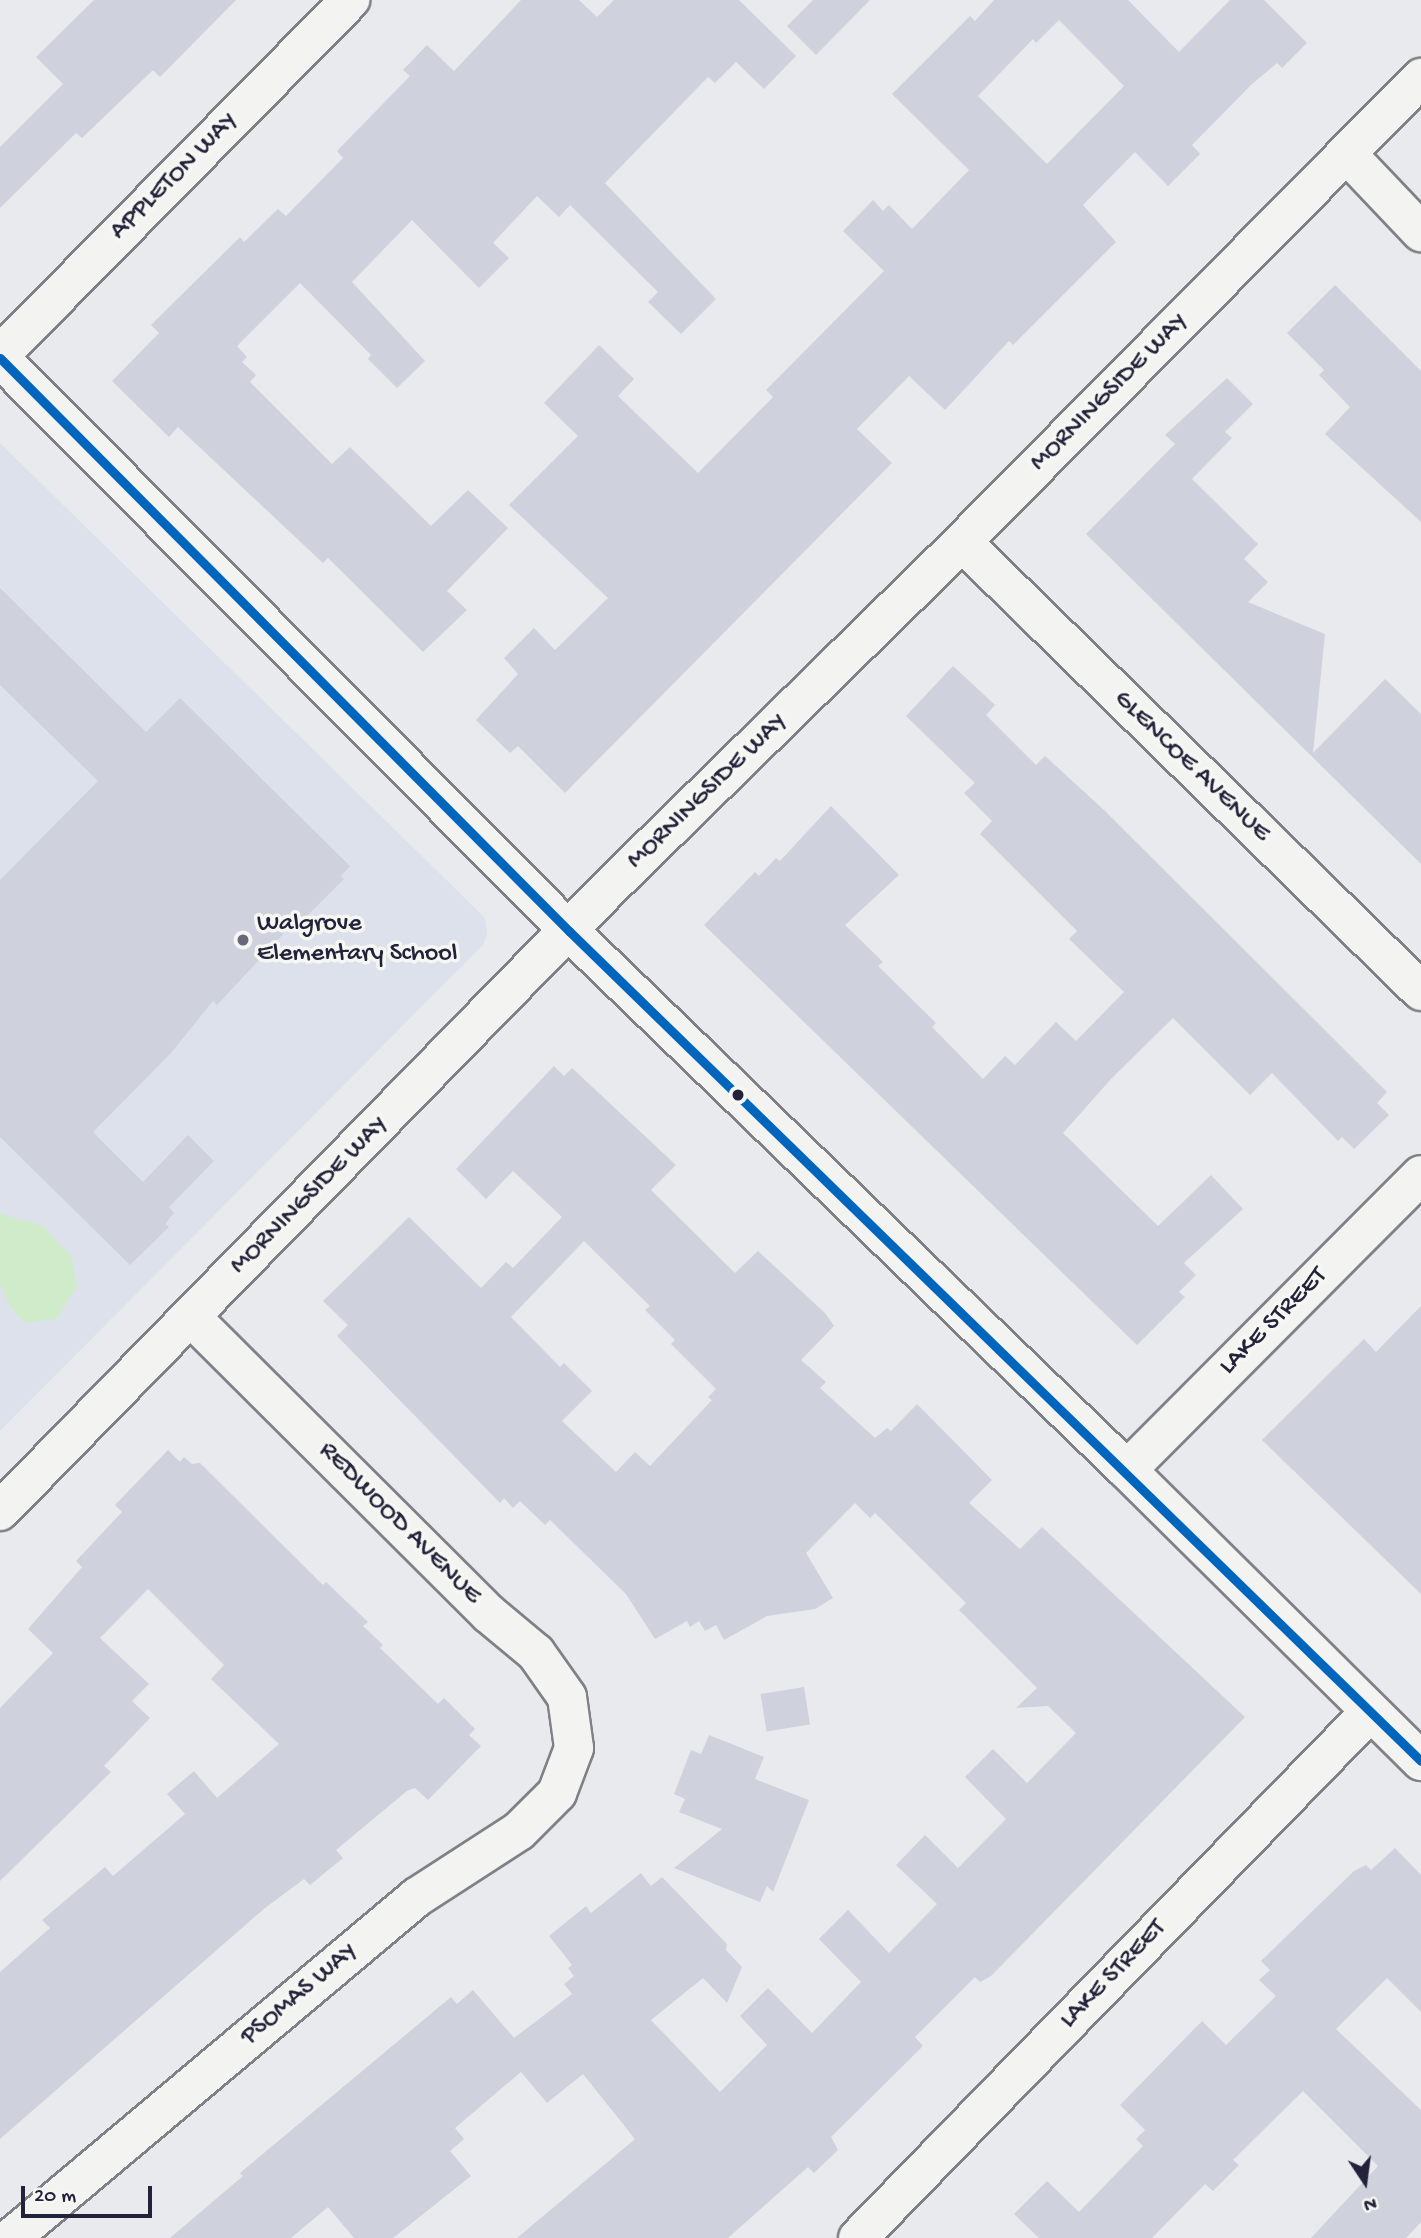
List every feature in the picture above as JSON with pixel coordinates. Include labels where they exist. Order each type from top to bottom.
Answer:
[{"type":"street","name":"APPLETON WAY","points":[[0,356],[350,0]]},
{"type":"street","name":"MORNINGSIDE WAY","points":[[0,1511],[569,931],[962,542],[1421,78]]},
{"type":"street","points":[[1347,154],[1421,232]]},
{"type":"street","points":[[0,356],[569,931],[1127,1469],[1421,1761]]},
{"type":"street","name":"GLENCOE AVENUE","points":[[962,542],[1421,991]]},
{"type":"street","name":"LAKE STREET","points":[[1127,1469],[1421,1175]]},
{"type":"street","name":"REDWOOD AVENUE","points":[[191,1317],[488,1613],[536,1653],[567,1697],[574,1748]]},
{"type":"street","name":"LAKE STREET","points":[[858,2238],[1370,1712]]},
{"type":"street","name":"PSOMAS WAY","points":[[11,2238],[417,1897],[519,1831],[557,1793],[574,1748]]},
{"type":"shaded area","name":"Walgrove Elementary School","points":[[0,443],[485,918],[487,934],[483,945],[0,1431]]},
{"type":"green space","points":[[0,1214],[42,1225],[71,1256],[77,1287],[56,1319],[25,1323],[12,1309],[0,1284]]},
{"type":"building","points":[[94,0],[236,0],[160,77],[153,70],[82,138],[76,133],[0,208],[0,147],[63,84],[36,57]]},
{"type":"building","points":[[521,0],[579,0],[597,17],[614,0],[739,0],[796,56],[764,89],[736,62],[715,83],[708,77],[605,183],[716,299],[681,334],[648,302],[658,292],[570,205],[559,217],[537,196],[493,243],[509,258],[479,288],[412,220],[352,282],[425,361],[397,388],[368,359],[371,355],[300,283],[237,346],[247,357],[242,362],[256,375],[250,382],[332,464],[350,447],[431,526],[468,490],[508,528],[447,591],[467,610],[423,652],[328,558],[323,563],[178,427],[169,437],[112,381],[159,333],[151,325],[240,237],[244,242],[278,209],[286,216],[343,158],[337,151],[410,76],[403,70],[427,45],[454,71]]},
{"type":"building","points":[[813,0],[870,0],[816,55],[787,26]]},
{"type":"building","points":[[994,0],[1128,0],[1179,52],[1230,0],[1264,0],[1307,43],[1282,68],[1277,63],[1252,84],[1192,145],[1200,154],[1168,186],[1135,152],[1083,205],[1116,242],[1013,345],[1009,341],[945,410],[909,376],[857,429],[892,463],[565,793],[518,746],[510,753],[476,720],[518,674],[504,658],[534,628],[555,650],[608,598],[509,505],[578,436],[544,403],[599,345],[634,379],[618,396],[698,473],[773,397],[766,390],[884,271],[843,231],[873,200],[883,211],[889,205],[912,229],[969,170],[892,94],[970,16],[975,21]],"holes":[[[1059,20],[1124,86],[1047,164],[978,96],[1033,39],[1036,43]]]},
{"type":"building","points":[[1335,285],[1421,371],[1421,522],[1325,434],[1350,407],[1319,375],[1324,370],[1287,333]]},
{"type":"building","points":[[1227,378],[1253,404],[1225,432],[1232,438],[1192,479],[1258,544],[1244,559],[1268,582],[1248,602],[1325,634],[1313,753],[1385,679],[1421,714],[1421,864],[1086,534],[1175,444],[1165,435]]},
{"type":"building","points":[[0,588],[146,732],[180,698],[350,866],[341,876],[344,879],[304,919],[300,916],[217,1005],[213,1001],[171,1053],[93,1132],[143,1182],[188,1135],[214,1161],[169,1207],[174,1213],[165,1224],[169,1227],[130,1265],[0,1137],[0,880],[98,781],[0,685]]},
{"type":"building","points":[[953,666],[995,705],[986,715],[1036,765],[1045,756],[1104,810],[1387,1092],[1377,1103],[1389,1115],[1354,1149],[1342,1137],[1338,1141],[1272,1073],[1250,1095],[1173,1018],[1112,1078],[1063,1133],[1158,1226],[1211,1175],[1243,1209],[1184,1263],[1196,1275],[1179,1292],[1185,1297],[1137,1345],[704,925],[755,872],[759,876],[776,858],[780,861],[831,806],[899,875],[845,925],[883,962],[878,966],[936,1023],[932,1027],[983,1079],[1005,1056],[1015,1065],[1056,1022],[1076,1041],[1124,992],[1069,939],[1077,931],[980,834],[992,821],[964,793],[975,783],[906,716]]},
{"type":"building","points":[[554,1066],[564,1076],[572,1068],[676,1165],[651,1190],[735,1273],[758,1251],[825,1313],[834,1326],[801,1360],[826,1382],[820,1388],[875,1438],[887,1428],[891,1431],[917,1404],[992,1480],[969,1503],[1020,1549],[1042,1527],[1245,1717],[991,1976],[980,1982],[975,1977],[915,2037],[923,2046],[831,2137],[838,2150],[814,2173],[808,2167],[728,2238],[517,2238],[635,2139],[583,2074],[547,2103],[521,2072],[455,2128],[464,2139],[450,2151],[471,2176],[393,2238],[354,2238],[328,2207],[291,2238],[170,2238],[243,2176],[240,2173],[451,1997],[457,2004],[473,1990],[514,2038],[572,1994],[564,1984],[574,1976],[568,1968],[572,1965],[549,1936],[586,1906],[591,1913],[641,1873],[651,1886],[662,1877],[727,1944],[726,1950],[742,1967],[727,2003],[703,1978],[651,2020],[720,2092],[767,2045],[740,2016],[768,1988],[812,2033],[861,1982],[819,1939],[848,1910],[889,1953],[937,1904],[896,1865],[925,1835],[958,1868],[1006,1819],[965,1777],[993,1749],[1027,1783],[1076,1733],[1048,1706],[1016,1708],[1037,1688],[959,1610],[966,1603],[875,1513],[870,1518],[855,1503],[806,1553],[833,1598],[815,1609],[767,1616],[724,1640],[716,1625],[705,1631],[699,1621],[690,1627],[687,1621],[655,1639],[626,1594],[550,1520],[545,1525],[520,1501],[513,1508],[504,1498],[500,1503],[337,1336],[348,1325],[323,1301],[409,1217],[481,1288],[506,1262],[513,1268],[562,1217],[513,1171],[486,1199],[456,1169]],"holes":[[[584,1241],[650,1306],[645,1310],[675,1340],[671,1344],[716,1389],[708,1397],[712,1400],[650,1466],[635,1452],[616,1472],[562,1421],[592,1391],[564,1363],[560,1367],[511,1317]]]},
{"type":"building","points":[[1421,1306],[1421,1594],[1262,1440],[1364,1339],[1376,1352]]},
{"type":"building","points":[[168,1450],[180,1462],[184,1457],[192,1464],[200,1463],[323,1585],[326,1582],[368,1622],[363,1626],[383,1645],[380,1648],[438,1704],[444,1698],[475,1729],[469,1735],[481,1746],[428,1800],[415,1788],[407,1791],[336,1850],[343,1858],[310,1885],[304,1879],[265,1908],[0,2139],[0,1972],[50,1928],[42,1920],[105,1867],[113,1876],[185,1814],[167,1794],[194,1771],[217,1798],[279,1744],[211,1679],[224,1665],[148,1589],[100,1638],[149,1684],[132,1701],[150,1718],[104,1766],[111,1772],[0,1881],[0,1708],[53,1653],[28,1629],[82,1567],[76,1561],[122,1512],[115,1505]]},
{"type":"building","points":[[804,1687],[810,1725],[766,1731],[761,1694]]},
{"type":"building","points":[[709,1735],[764,1757],[755,1779],[809,1800],[773,1892],[767,1886],[760,1902],[674,1868],[722,1829],[679,1812],[685,1799],[674,1794],[691,1750],[701,1754]]},
{"type":"building","points":[[1395,1848],[1421,1875],[1421,2012],[1387,1978],[1336,2029],[1421,2110],[1421,2222],[1406,2238],[1311,2238],[1378,2166],[1303,2091],[1233,2160],[1239,2165],[1213,2191],[1205,2184],[1152,2238],[1039,2238],[1014,2214],[1047,2181],[1079,2212],[1143,2146],[1136,2139],[1145,2130],[1120,2105],[1202,2021],[1226,2045],[1276,1996],[1259,1980],[1270,1970],[1261,1961],[1354,1871],[1366,1865],[1371,1870]]},
{"type":"transit line","points":[[0,358],[569,931],[1421,1761]]},
{"type":"place","name":"Walgrove Elementary School","points":[[243,940]]}]
